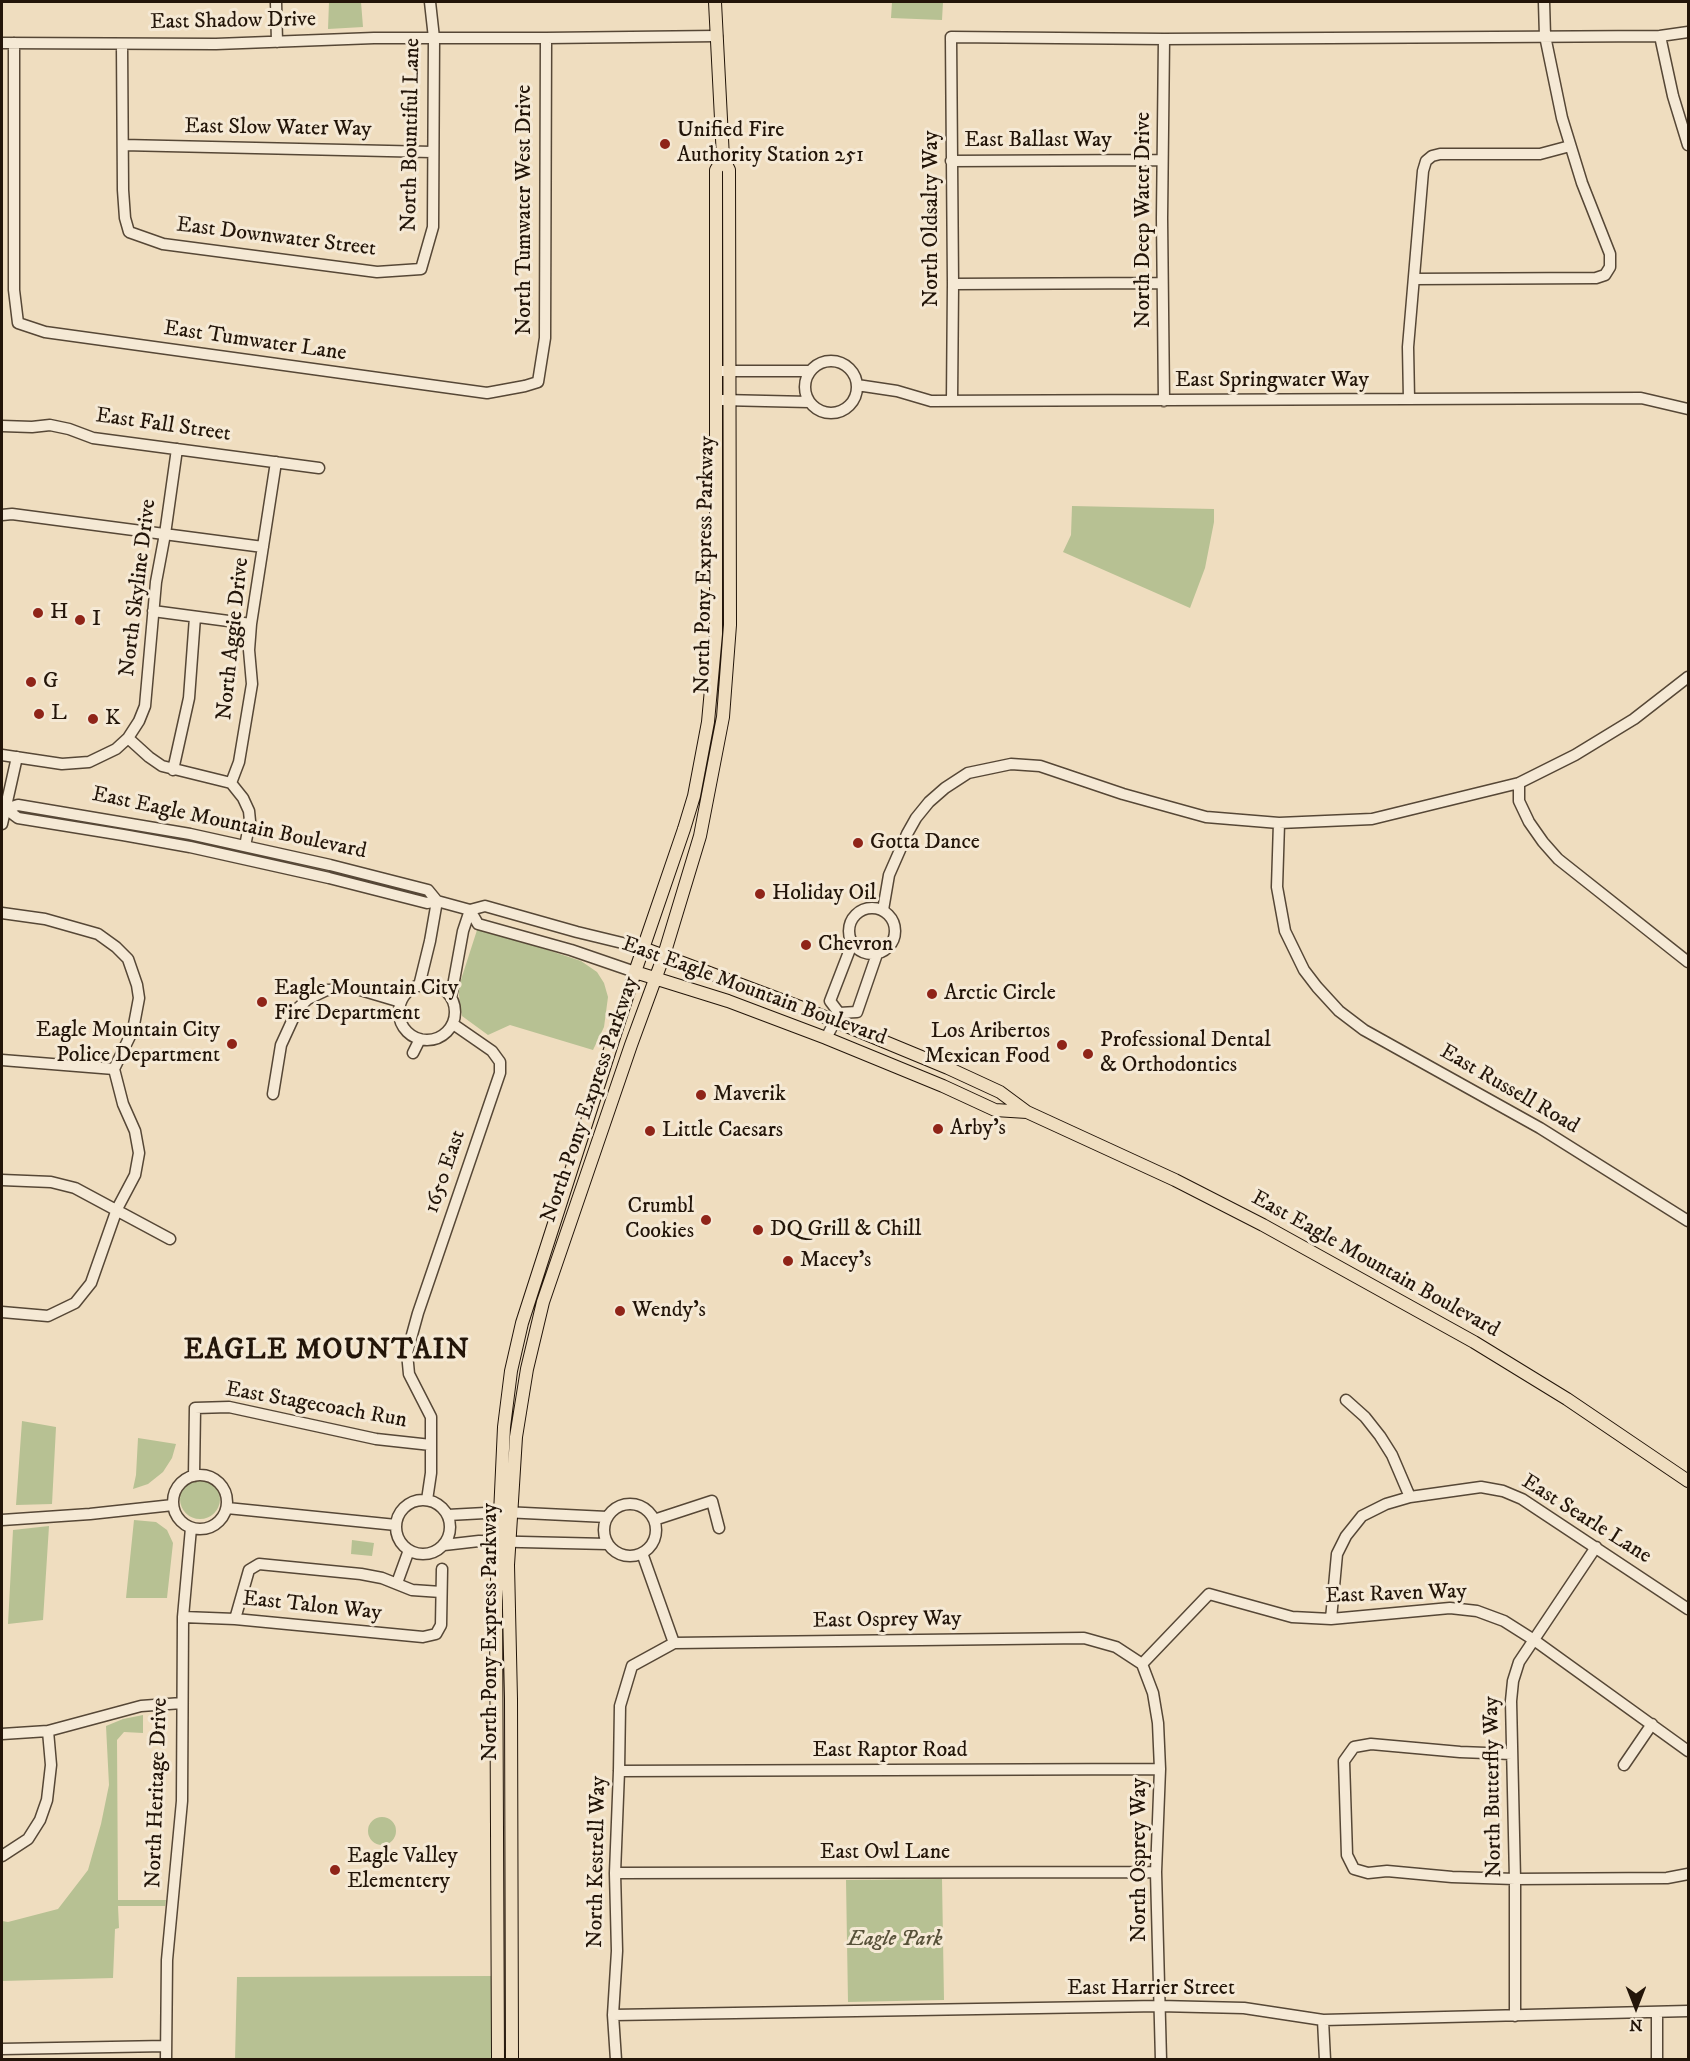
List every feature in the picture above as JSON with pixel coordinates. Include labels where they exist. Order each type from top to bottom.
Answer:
[{"type":"main road","name":"North Pony Express Parkway","points":[[498,2060],[496,1600],[505,1512],[527,1369],[543,1302],[631,1045],[656,980],[700,836],[723,717],[729,625],[729,400],[723,371],[716,171],[723,158],[715,2]]},
{"type":"main road","name":"North Pony Express Parkway","points":[[505,1512],[504,1427],[511,1371],[522,1323],[634,972],[694,796],[708,722],[716,634],[716,401],[723,371]]},
{"type":"main road","name":"East Eagle Mountain Boulevard","points":[[643,948],[837,1018],[1000,1092],[1027,1112],[1175,1180],[1380,1288],[1474,1342],[1567,1399],[1689,1481]]},
{"type":"main road","name":"East Eagle Mountain Boulevard","points":[[634,972],[728,1001],[826,1038],[898,1066],[995,1110],[1027,1112]]},
{"type":"main road","name":"North Pony Express Parkway","points":[[503,1541],[511,1710],[512,2060]]},
{"type":"street","points":[[276,2],[277,42]]},
{"type":"street","name":"North Bountiful Lane","points":[[421,269],[434,226],[432,152],[434,38],[430,2]]},
{"type":"street","points":[[1414,279],[1596,278],[1608,271],[1611,263],[1610,255],[1570,146],[1557,99],[1545,36],[1544,2]]},
{"type":"street","points":[[1164,39],[1660,36],[1689,32]]},
{"type":"street","name":"East Shadow Drive","points":[[2,43],[122,44],[374,38],[717,36]]},
{"type":"street","points":[[1660,36],[1672,96],[1689,145]]},
{"type":"street","name":"North Oldsalty Way","points":[[952,401],[951,37],[1164,39]]},
{"type":"street","name":"North Tumwater West Drive","points":[[538,382],[545,338],[546,38]]},
{"type":"street","name":"North Deep Water Drive","points":[[1164,39],[1162,160],[1164,401]]},
{"type":"street","name":"East Tumwater Lane","points":[[14,43],[14,290],[18,323],[56,334],[488,393],[538,382]]},
{"type":"street","points":[[122,44],[123,145]]},
{"type":"street","name":"East Slow Water Way","points":[[123,145],[432,152]]},
{"type":"street","name":"East Downwater Street","points":[[123,145],[123,190],[125,218],[129,232],[163,244],[376,272],[421,269]]},
{"type":"street","points":[[1409,399],[1408,347],[1423,167],[1429,158],[1440,154],[1540,154],[1570,146]]},
{"type":"street","name":"East Ballast Way","points":[[951,161],[1162,160]]},
{"type":"street","points":[[953,284],[1162,283]]},
{"type":"street","points":[[825,362],[837,362],[851,371],[857,385],[856,395],[851,404],[844,410],[827,413],[818,410],[809,402],[804,386],[810,371],[816,365],[825,362]]},
{"type":"street","points":[[723,371],[810,371]]},
{"type":"street","name":"East Springwater Way","points":[[857,385],[897,391],[931,401],[1641,398],[1689,409]]},
{"type":"street","points":[[716,401],[809,402]]},
{"type":"street","name":"East Fall Street","points":[[2,426],[50,425],[93,438],[319,468]]},
{"type":"street","name":"North Skyline Drive","points":[[131,734],[145,706],[153,611],[177,449]]},
{"type":"street","name":"North Aggie Drive","points":[[231,783],[239,762],[252,684],[249,650],[251,624],[276,462]]},
{"type":"street","points":[[2,515],[12,514],[263,547]]},
{"type":"street","points":[[153,611],[251,624]]},
{"type":"street","points":[[173,770],[189,698],[195,617]]},
{"type":"street","points":[[883,910],[889,875],[916,818],[945,788],[968,773],[1011,764],[1040,766],[1123,794],[1206,817],[1279,823],[1372,819],[1519,783],[1575,755],[1634,719],[1689,677]]},
{"type":"street","points":[[2,755],[62,764],[89,762],[109,754],[131,734],[148,757],[162,766],[231,783],[243,798],[249,811],[249,827],[244,846]]},
{"type":"street","points":[[2,824],[17,757]]},
{"type":"street","points":[[1519,783],[1519,801],[1529,822],[1558,859],[1689,962]]},
{"type":"street","name":"East Eagle Mountain Boulevard","points":[[4,809],[18,805],[124,822],[244,846],[428,890],[437,901]]},
{"type":"street","name":"East Eagle Mountain Boulevard","points":[[4,809],[18,818],[179,845],[329,878],[427,903],[437,901],[470,910],[485,906],[643,948]]},
{"type":"street","name":"East Russell Road","points":[[1279,823],[1277,887],[1285,931],[1304,970],[1339,1011],[1365,1030],[1540,1128],[1689,1221]]},
{"type":"street","points":[[419,986],[437,901]]},
{"type":"street","points":[[867,908],[883,910],[891,918],[896,932],[894,940],[890,947],[878,954],[862,952],[852,944],[848,930],[851,920],[867,908]]},
{"type":"street","points":[[451,998],[437,986],[419,986],[411,989],[401,1002],[399,1011],[405,1028],[420,1039],[426,1040],[445,1034],[453,1024],[455,1010],[451,998],[463,931],[470,910]]},
{"type":"street","name":"East Eagle Mountain Boulevard","points":[[470,910],[478,924],[571,950],[634,972]]},
{"type":"street","points":[[2,912],[45,919],[98,934],[128,959],[139,998],[133,1030],[114,1069],[123,1104],[135,1131],[139,1153],[135,1175],[117,1209],[94,1275],[75,1303],[48,1316],[2,1312]]},
{"type":"street","points":[[837,1018],[830,1001],[852,944]]},
{"type":"street","points":[[826,1038],[837,1018],[857,1012],[878,954]]},
{"type":"street","points":[[273,1095],[281,1045],[298,1008],[308,999],[327,990],[357,989],[401,1002]]},
{"type":"street","name":"1650 East","points":[[427,1500],[431,1473],[431,1417],[409,1374],[407,1353],[424,1294],[500,1074],[500,1062],[492,1051],[453,1024]]},
{"type":"street","points":[[413,1053],[420,1039]]},
{"type":"street","points":[[2,1060],[114,1069]]},
{"type":"street","points":[[2,1180],[51,1182],[75,1188],[170,1239]]},
{"type":"street","points":[[1346,1400],[1365,1417],[1380,1436],[1392,1455],[1410,1497]]},
{"type":"street","name":"East Stagecoach Run","points":[[194,1476],[195,1408],[229,1407],[375,1439],[431,1445]]},
{"type":"street","points":[[194,1476],[207,1476],[221,1485],[227,1499],[226,1508],[219,1521],[210,1528],[191,1528],[178,1518],[173,1505],[179,1486],[194,1476]]},
{"type":"street","name":"East Searle Lane","points":[[1331,1619],[1337,1554],[1346,1536],[1362,1516],[1386,1504],[1410,1497],[1481,1487],[1503,1491],[1522,1499],[1689,1609]]},
{"type":"street","points":[[444,1545],[450,1530],[448,1515],[439,1505],[427,1500],[418,1500],[403,1509],[396,1525],[399,1539],[409,1550],[423,1554],[431,1553],[444,1545],[479,1541],[607,1544]]},
{"type":"street","points":[[654,1520],[712,1501],[719,1528]]},
{"type":"street","points":[[630,1504],[644,1508],[654,1520],[656,1531],[653,1541],[642,1553],[636,1556],[624,1556],[612,1550],[607,1544],[603,1529],[607,1516],[615,1508],[630,1504]]},
{"type":"street","points":[[2,1520],[173,1505]]},
{"type":"street","points":[[226,1508],[396,1525]]},
{"type":"street","points":[[448,1515],[505,1512],[607,1516]]},
{"type":"street","name":"North Heritage Drive","points":[[166,2060],[167,1960],[182,1801],[183,1617],[191,1528]]},
{"type":"street","name":"North Butterfly Way","points":[[1515,2016],[1511,1701],[1513,1681],[1519,1662],[1596,1547]]},
{"type":"street","points":[[397,1583],[409,1550]]},
{"type":"street","points":[[642,1553],[674,1642]]},
{"type":"street","points":[[235,1618],[249,1570],[259,1564],[361,1574],[397,1583],[412,1590],[441,1592],[442,1569]]},
{"type":"street","name":"East Talon Way","points":[[183,1617],[235,1618],[423,1637],[436,1634],[441,1625],[441,1592]]},
{"type":"street","name":"East Raven Way","points":[[1142,1664],[1209,1594],[1292,1617],[1331,1619],[1450,1608],[1477,1611],[1504,1621],[1534,1640],[1689,1751]]},
{"type":"street","name":"East Osprey Way","points":[[632,1666],[674,1642],[1084,1638],[1116,1647],[1142,1664]]},
{"type":"street","name":"North Osprey Way","points":[[1142,1664],[1153,1693],[1158,1723],[1160,1769],[1156,1872],[1161,2060]]},
{"type":"street","name":"North Kestrell Way","points":[[616,2060],[613,2015],[617,1951],[615,1873],[620,1706],[632,1666]]},
{"type":"street","points":[[2,1734],[48,1731],[141,1706],[182,1703]]},
{"type":"street","points":[[1624,1765],[1652,1724]]},
{"type":"street","points":[[2,1856],[28,1839],[40,1820],[47,1800],[51,1765],[48,1731]]},
{"type":"street","points":[[1512,1754],[1371,1744],[1354,1747],[1344,1761],[1347,1855],[1354,1869],[1368,1873],[1387,1871],[1452,1877],[1515,1879],[1667,1878],[1689,1874]]},
{"type":"street","name":"East Raptor Road","points":[[619,1771],[1160,1769]]},
{"type":"street","name":"East Owl Lane","points":[[615,1873],[1156,1872]]},
{"type":"street","name":"East Harrier Street","points":[[613,2015],[1159,2006],[1244,2008],[1323,2020],[1689,2011]]},
{"type":"street","points":[[1657,2012],[1657,2060]]},
{"type":"street","points":[[1323,2020],[1325,2060]]},
{"type":"street","points":[[2,2049],[166,2046]]},
{"type":"green space","points":[[329,2],[361,2],[363,27],[328,29]]},
{"type":"green space","points":[[892,2],[943,2],[942,20],[891,18]]},
{"type":"green space","points":[[1072,506],[1214,509],[1214,522],[1205,568],[1190,608],[1063,552],[1071,535]]},
{"type":"green space","points":[[478,927],[581,961],[597,972],[604,983],[608,997],[604,1027],[593,1050],[510,1025],[488,1035],[462,1016],[458,989]]},
{"type":"green space","points":[[22,1421],[56,1427],[52,1504],[16,1505]]},
{"type":"green space","points":[[138,1438],[176,1444],[172,1458],[163,1472],[148,1484],[133,1489],[136,1475]]},
{"type":"green space","points":[[200,1479],[214,1485],[220,1499],[214,1513],[200,1519],[186,1513],[180,1499],[186,1485]]},
{"type":"green space","points":[[134,1520],[156,1522],[167,1530],[173,1543],[167,1598],[126,1598]]},
{"type":"green space","points":[[49,1526],[43,1620],[8,1624],[13,1530]]},
{"type":"green space","points":[[352,1540],[374,1543],[372,1556],[351,1554]]},
{"type":"green space","points":[[143,1715],[143,1733],[124,1732],[117,1740],[118,1900],[166,1900],[165,1906],[118,1906],[119,1928],[115,1929],[113,1978],[2,1981],[2,1921],[8,1922],[58,1909],[88,1870],[109,1785],[106,1726],[123,1719]]},
{"type":"green space","points":[[382,1817],[392,1821],[396,1831],[392,1841],[382,1845],[372,1841],[368,1831],[372,1821]]},
{"type":"green space","name":"Eagle Park","points":[[942,1879],[944,2000],[848,2002],[846,1880]]},
{"type":"green space","points":[[492,1976],[492,2059],[235,2060],[237,1977]]},
{"type":"place","name":"Unified Fire Authority Station 251","points":[[665,144]]},
{"type":"place","name":"H","points":[[38,613]]},
{"type":"place","name":"I","points":[[80,620]]},
{"type":"place","name":"G","points":[[31,682]]},
{"type":"place","name":"L","points":[[39,714]]},
{"type":"place","name":"K","points":[[93,719]]},
{"type":"place","name":"Gotta Dance","points":[[858,843]]},
{"type":"place","name":"Holiday Oil","points":[[760,894]]},
{"type":"place","name":"Chevron","points":[[806,945]]},
{"type":"place","name":"Arctic Circle","points":[[932,994]]},
{"type":"place","name":"Eagle Mountain City Fire Department","points":[[262,1002]]},
{"type":"place","name":"Eagle Mountain City Police Department","points":[[232,1044]]},
{"type":"place","name":"Los Aribertos Mexican Food","points":[[1062,1045]]},
{"type":"place","name":"Professional Dental & Orthodontics","points":[[1088,1054]]},
{"type":"place","name":"Maverik","points":[[701,1095]]},
{"type":"place","name":"Arby's","points":[[938,1129]]},
{"type":"place","name":"Little Caesars","points":[[650,1131]]},
{"type":"place","name":"Crumbl Cookies","points":[[706,1220]]},
{"type":"place","name":"DQ Grill & Chill","points":[[758,1230]]},
{"type":"place","name":"Macey's","points":[[788,1261]]},
{"type":"place","name":"Wendy's","points":[[620,1311]]},
{"type":"place","name":"Eagle Valley Elementery","points":[[335,1870]]},
{"type":"district","name":"EAGLE MOUNTAIN","points":[[327,1352]]}]
